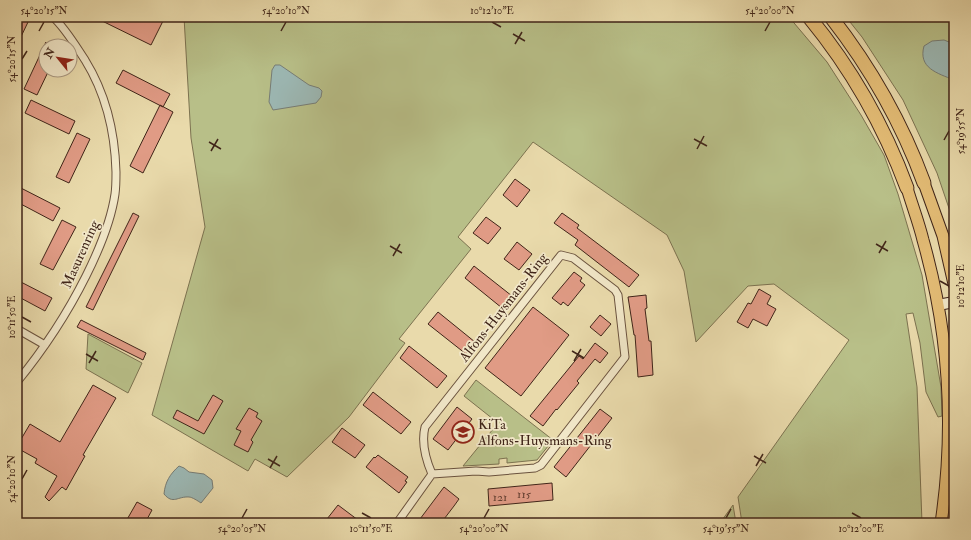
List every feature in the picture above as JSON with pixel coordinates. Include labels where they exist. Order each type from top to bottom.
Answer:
[{"type":"highway","points":[[809,17],[836,52],[873,111],[892,149],[907,188]]},
{"type":"highway","points":[[831,17],[850,42],[889,103],[924,183]]},
{"type":"main road","points":[[924,183],[943,236],[954,284]]},
{"type":"main road","points":[[907,188],[924,241],[938,305],[948,386],[951,440],[941,523]]},
{"type":"main road","points":[[938,305],[954,302]]},
{"type":"street","name":"Masurenring","points":[[17,382],[45,345],[69,309],[98,253],[108,225],[116,193],[115,157],[108,113],[102,92],[92,71],[73,42],[52,17]]},
{"type":"street","name":"Alfons-Huysmans-Ring","points":[[561,256],[573,258],[615,290],[618,295],[625,357],[541,465],[535,468],[489,472],[476,471],[432,474],[426,460],[424,434],[425,427],[561,256]]},
{"type":"street","points":[[17,329],[45,345]]},
{"type":"street","points":[[397,523],[432,474]]},
{"type":"green space","points":[[184,17],[789,17],[827,62],[861,115],[884,155],[898,194],[922,275],[941,387],[942,416],[938,417],[926,392],[920,343],[913,313],[906,314],[917,387],[922,523],[742,523],[738,497],[849,340],[774,284],[748,286],[696,342],[684,271],[667,235],[533,142],[458,237],[471,249],[399,339],[405,343],[349,417],[287,477],[255,459],[248,471],[152,415],[205,227],[191,138]]},
{"type":"green space","points":[[846,17],[954,17],[954,223],[937,173],[903,100],[862,37]]},
{"type":"green space","points":[[88,334],[142,363],[128,393],[86,369]]},
{"type":"green space","points":[[476,380],[553,440],[537,460],[507,463],[507,458],[499,459],[499,464],[463,466],[498,423],[464,396]]},
{"type":"green space","points":[[733,505],[736,523],[720,523]]},
{"type":"water","points":[[944,40],[954,44],[954,80],[930,69],[924,60],[924,46],[932,41]]},
{"type":"water","points":[[275,65],[280,65],[309,85],[319,88],[322,91],[321,97],[316,103],[273,110],[269,102],[272,70]]},
{"type":"water","points":[[179,466],[189,472],[204,474],[212,480],[213,488],[201,503],[189,497],[173,500],[164,494],[168,478]]},
{"type":"building","points":[[17,17],[23,17],[29,20],[17,45]]},
{"type":"building","points":[[94,17],[165,17],[151,45]]},
{"type":"building","points":[[38,59],[38,78],[45,78],[37,95],[24,89]]},
{"type":"building","points":[[123,70],[170,94],[163,107],[116,83]]},
{"type":"building","points":[[31,100],[75,121],[69,134],[25,113]]},
{"type":"building","points":[[160,105],[173,112],[143,173],[130,166]]},
{"type":"building","points":[[77,133],[90,139],[69,183],[56,177]]},
{"type":"building","points":[[515,179],[530,190],[517,207],[503,195]]},
{"type":"building","points":[[17,186],[60,208],[53,221],[17,202]]},
{"type":"building","points":[[133,213],[139,216],[93,310],[86,307]]},
{"type":"building","points":[[562,213],[579,225],[577,228],[639,275],[629,287],[575,245],[578,240],[554,223]]},
{"type":"building","points":[[486,217],[501,228],[488,244],[473,233]]},
{"type":"building","points":[[62,220],[76,227],[53,270],[40,264]]},
{"type":"building","points":[[517,242],[532,254],[519,270],[504,259]]},
{"type":"building","points":[[474,266],[512,296],[502,308],[465,278]]},
{"type":"building","points":[[574,272],[582,278],[580,281],[585,285],[568,306],[563,302],[561,305],[552,298]]},
{"type":"building","points":[[17,280],[52,298],[45,311],[17,296]]},
{"type":"building","points":[[759,289],[771,296],[767,304],[776,309],[767,326],[753,319],[748,328],[737,322],[748,303],[751,304]]},
{"type":"building","points":[[646,295],[647,308],[645,309],[649,341],[651,341],[653,375],[638,377],[635,335],[628,297]]},
{"type":"building","points":[[533,307],[569,335],[521,396],[485,368]]},
{"type":"building","points":[[438,312],[475,342],[466,354],[428,324]]},
{"type":"building","points":[[600,315],[611,324],[601,336],[590,327]]},
{"type":"building","points":[[81,320],[146,353],[143,360],[77,327]]},
{"type":"building","points":[[595,343],[608,353],[600,363],[595,359],[577,381],[579,383],[543,426],[530,416],[579,356],[583,359]]},
{"type":"building","points":[[409,346],[447,376],[437,388],[400,358]]},
{"type":"building","points":[[93,385],[116,398],[83,455],[85,456],[66,490],[62,487],[49,501],[45,497],[57,476],[35,463],[37,459],[17,448],[17,446],[30,424],[60,442]]},
{"type":"building","points":[[373,392],[411,422],[401,434],[363,405]]},
{"type":"building","points":[[213,395],[223,401],[204,434],[173,418],[177,410],[198,421]]},
{"type":"building","points":[[457,407],[472,419],[448,450],[433,439]]},
{"type":"building","points":[[249,408],[258,413],[256,417],[262,421],[251,440],[253,442],[248,452],[234,445],[241,431],[236,429]]},
{"type":"building","points":[[600,409],[612,418],[566,477],[554,467]]},
{"type":"building","points":[[342,428],[365,445],[355,458],[332,442]]},
{"type":"building","points":[[378,455],[408,477],[405,481],[407,482],[399,493],[366,467],[374,457],[375,458]]},
{"type":"building","points":[[552,483],[553,500],[489,506],[488,489]]},
{"type":"building","points":[[444,487],[459,499],[454,506],[441,523],[417,523]]},
{"type":"building","points":[[137,502],[152,510],[145,523],[125,523]]},
{"type":"building","points":[[338,505],[362,523],[333,523],[327,519]]},
{"type":"place","name":"KiTa Alfons-Huysmans-Ring","points":[[463,432]]}]
